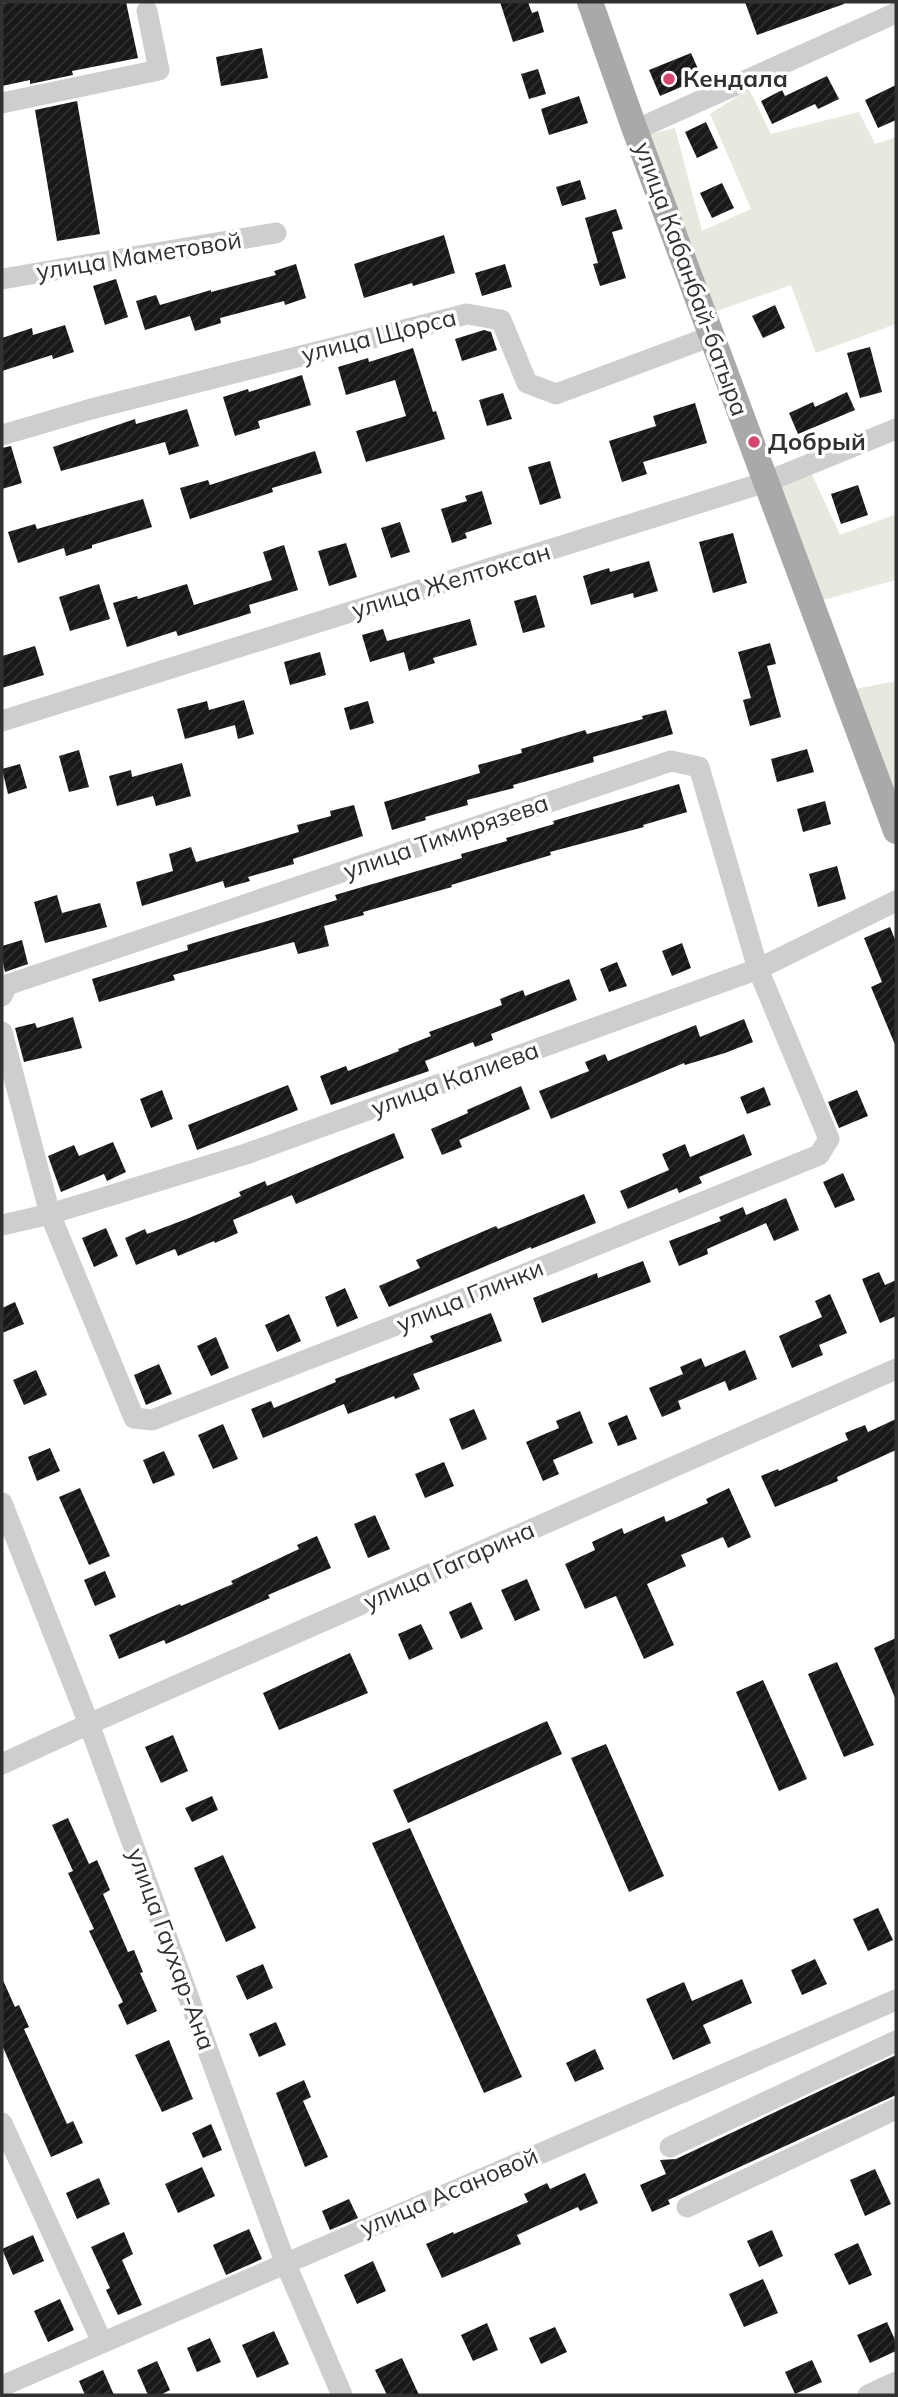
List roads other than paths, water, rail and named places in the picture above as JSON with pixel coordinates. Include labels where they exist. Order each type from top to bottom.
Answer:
[{"type":"main road","name":"улица Кабанбай-батыра","points":[[590,2],[635,130],[896,831]]},
{"type":"street","points":[[2,103],[159,70],[148,11]]},
{"type":"street","points":[[635,130],[896,13]]},
{"type":"street","name":"улица Маметовой","points":[[2,279],[276,233]]},
{"type":"street","name":"улица Щорса","points":[[2,435],[91,409],[467,314],[501,320],[527,383],[556,394],[712,336]]},
{"type":"street","name":"улица Желтоксан","points":[[2,721],[766,482],[896,429]]},
{"type":"street","name":"улица Тимирязева","points":[[2,996],[6,985],[671,761],[699,768],[758,969]]},
{"type":"street","name":"улица Калиева","points":[[2,1225],[50,1214],[246,1154],[758,969],[896,901]]},
{"type":"street","name":"улица Глинки","points":[[50,1214],[134,1418],[152,1420],[463,1299],[819,1155],[829,1139],[758,969]]},
{"type":"street","points":[[2,1032],[50,1214]]},
{"type":"street","name":"улица Гагарина","points":[[2,1764],[896,1369]]},
{"type":"street","name":"улица Гаухар-Ана","points":[[2,1503],[89,1724],[285,2262],[342,2395]]},
{"type":"street","name":"улица Асановой","points":[[2,2386],[896,2000]]},
{"type":"street","points":[[670,2147],[896,2041]]},
{"type":"street","points":[[687,2207],[896,2109]]},
{"type":"street","points":[[2,2123],[102,2342]]},
{"type":"street","points":[[868,2395],[896,2382]]},
{"type":"place","name":"Кендала","points":[[669,79]]},
{"type":"place","name":"Добрый","points":[[754,442]]}]
